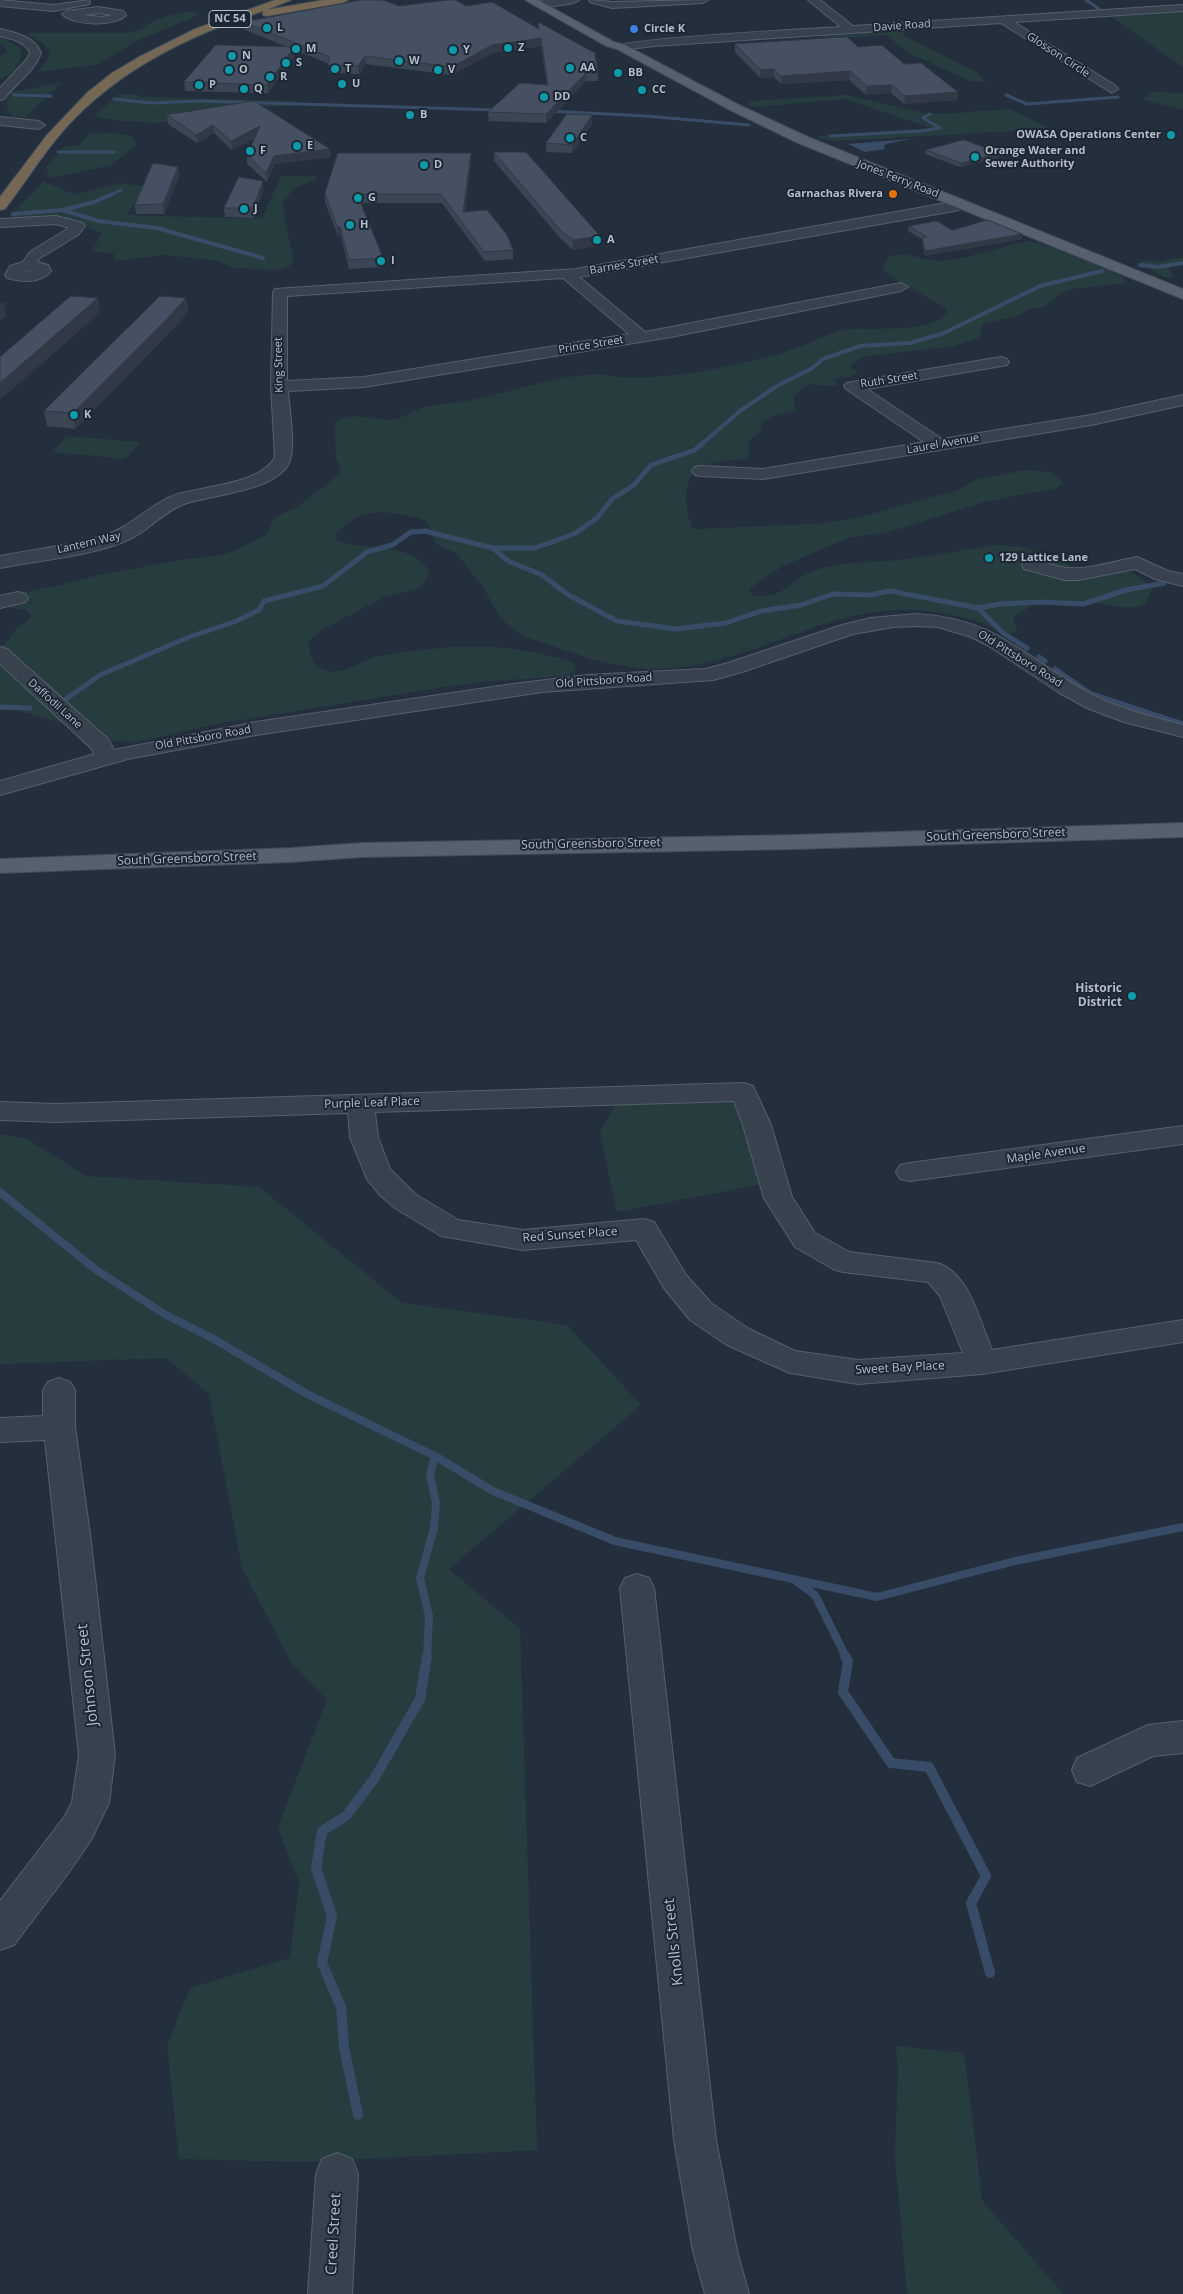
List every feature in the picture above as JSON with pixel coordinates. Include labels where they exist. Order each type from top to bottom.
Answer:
[{"type":"highway","points":[[208,19],[211,15],[251,0]]},
{"type":"highway","name":"NC 54","points":[[98,75],[146,47],[208,19],[262,0]]},
{"type":"highway","name":"NC 54","points":[[0,206],[60,128],[83,103],[104,85],[145,59],[176,43],[222,22],[286,0]]},
{"type":"highway","points":[[176,43],[256,16],[343,0]]},
{"type":"highway","points":[[60,128],[55,126],[54,123],[64,108]]},
{"type":"highway","points":[[30,136],[51,113]]},
{"type":"highway","points":[[39,125],[46,129],[39,143],[46,146]]},
{"type":"main road","name":"Jones Ferry Road","points":[[552,1],[622,42],[621,47]]},
{"type":"main road","name":"Jones Ferry Road","points":[[534,2],[728,105],[801,139],[1115,263],[1183,294]]},
{"type":"main road","name":"South Greensboro Street","points":[[0,866],[291,855],[362,850],[795,842],[1183,830]]},
{"type":"street","points":[[40,19],[92,0]]},
{"type":"street","points":[[534,2],[574,0]]},
{"type":"street","points":[[594,0],[609,5],[703,0]]},
{"type":"street","points":[[813,0],[851,30]]},
{"type":"street","points":[[1178,0],[1183,3]]},
{"type":"street","points":[[0,3],[62,10]]},
{"type":"street","points":[[1009,7],[1027,19]]},
{"type":"street","name":"Davie Road","points":[[621,47],[654,43],[1183,8]]},
{"type":"street","name":"Glosson Circle","points":[[1003,20],[1112,89]]},
{"type":"street","points":[[2,33],[24,26]]},
{"type":"street","points":[[0,96],[7,86],[27,69],[34,54],[31,44],[21,38],[2,33]]},
{"type":"street","points":[[0,121],[39,125]]},
{"type":"street","name":"Barnes Street","points":[[280,292],[566,273],[963,204]]},
{"type":"street","points":[[0,224],[56,220],[78,226],[73,232],[35,255],[28,265]]},
{"type":"street","points":[[566,273],[642,337]]},
{"type":"street","name":"Prince Street","points":[[279,386],[364,382],[642,337],[755,317],[901,287]]},
{"type":"street","name":"King Street","points":[[280,292],[279,386],[282,439]]},
{"type":"street","name":"Ruth Street","points":[[938,445],[852,386],[1001,362]]},
{"type":"street","name":"Laurel Avenue","points":[[701,471],[763,474],[1091,420],[1183,400]]},
{"type":"street","name":"Lantern Way","points":[[0,562],[112,539],[137,529],[153,513],[171,503],[255,480],[270,472],[283,460],[282,439]]},
{"type":"street","points":[[1031,564],[1071,574],[1137,563],[1162,575],[1183,580]]},
{"type":"street","name":"Old Pittsboro Road","points":[[0,788],[107,756],[179,741],[445,698],[570,683],[706,675],[730,670],[859,626],[904,619],[940,621],[973,630],[991,638],[1070,690],[1100,706],[1183,731]]},
{"type":"street","name":"Daffodil Lane","points":[[0,653],[100,744],[107,756]]},
{"type":"street","name":"Purple Leaf Place","points":[[0,1111],[57,1113],[744,1092],[757,1125],[778,1198],[805,1240],[843,1262],[938,1272],[953,1292],[982,1364]]},
{"type":"street","name":"Red Sunset Place","points":[[361,1104],[364,1137],[377,1172],[390,1188],[405,1201],[451,1229],[523,1240],[644,1229]]},
{"type":"street","name":"Maple Avenue","points":[[910,1172],[1183,1136]]},
{"type":"street","name":"Sweet Bay Place","points":[[644,1229],[674,1280],[701,1312],[738,1338],[790,1362],[858,1372],[982,1364],[1183,1332]]},
{"type":"street","name":"Johnson Street","points":[[0,1932],[56,1860],[78,1828],[90,1803],[97,1755],[74,1542],[59,1427],[59,1390]]},
{"type":"street","points":[[0,1430],[59,1427]]},
{"type":"street","name":"Knolls Street","points":[[637,1588],[695,2140],[715,2250],[727,2294]]},
{"type":"street","points":[[1090,1770],[1148,1741],[1183,1737]]},
{"type":"street","name":"Creel Street","points":[[330,2294],[337,2174]]},
{"type":"green space","points":[[1183,10],[1183,67],[1109,15]]},
{"type":"green space","points":[[189,12],[198,13],[199,15],[136,41],[99,64],[38,72],[48,58],[50,51],[41,42],[26,33],[129,33],[139,30],[154,21]]},
{"type":"green space","points":[[900,30],[906,37],[977,72],[986,82],[970,81],[909,53],[886,35],[821,39],[825,34]]},
{"type":"green space","points":[[4,38],[20,48],[21,53],[19,63],[13,71],[0,79],[0,58],[7,51],[0,43],[0,39]]},
{"type":"green space","points":[[61,83],[25,117],[16,118],[9,112],[6,103],[11,92]]},
{"type":"green space","points":[[1149,92],[1183,93],[1183,110],[1143,99],[1148,96]]},
{"type":"green space","points":[[119,94],[135,94],[140,97],[296,101],[292,106],[261,107],[156,123],[112,120],[94,116]]},
{"type":"green space","points":[[846,95],[924,113],[941,114],[1010,109],[1051,129],[835,141],[818,138],[820,136],[930,128],[845,99],[755,107],[747,103],[751,101]]},
{"type":"green space","points":[[115,133],[131,136],[137,145],[111,165],[50,177],[46,168],[63,147],[79,145],[89,134]]},
{"type":"green space","points":[[281,176],[317,176],[315,180],[294,188],[282,204],[293,259],[293,263],[285,269],[236,268],[213,260],[164,255],[115,261],[114,254],[92,251],[102,233],[89,228],[79,220],[57,217],[12,217],[11,215],[44,181],[74,195],[120,183],[148,187],[126,215],[262,219]]},
{"type":"green space","points":[[1027,241],[1109,270],[1127,281],[1126,283],[1072,289],[1062,292],[1044,307],[1030,309],[1014,317],[985,323],[982,325],[980,337],[954,346],[862,357],[850,366],[857,372],[857,375],[835,379],[838,385],[810,384],[806,386],[793,397],[795,410],[774,415],[761,423],[762,430],[749,441],[749,455],[744,459],[713,462],[698,469],[692,475],[688,484],[686,504],[692,528],[815,524],[854,519],[958,490],[976,480],[1025,470],[1050,472],[1064,483],[1056,488],[984,502],[889,532],[848,538],[783,566],[757,583],[749,591],[752,595],[772,595],[780,592],[807,574],[826,567],[899,560],[994,545],[1021,547],[1054,556],[1065,564],[1078,568],[1116,569],[1129,572],[1141,578],[1152,590],[1145,604],[1136,607],[1086,602],[1054,602],[1033,605],[1013,617],[1017,631],[1013,633],[999,631],[982,623],[950,615],[929,611],[896,610],[836,621],[720,660],[690,666],[659,669],[624,666],[590,658],[523,636],[501,619],[483,587],[456,553],[436,544],[425,521],[387,512],[377,512],[352,520],[335,535],[335,539],[359,546],[398,551],[410,555],[420,561],[429,571],[426,580],[419,588],[385,597],[323,629],[308,642],[311,656],[318,667],[334,672],[348,669],[381,656],[430,649],[476,646],[521,650],[569,661],[576,665],[575,671],[564,676],[480,682],[438,688],[222,723],[136,742],[114,741],[56,721],[0,706],[0,647],[31,616],[26,610],[0,606],[0,597],[61,585],[98,575],[187,559],[217,556],[237,550],[265,535],[269,530],[272,520],[296,508],[341,473],[340,465],[336,459],[335,423],[341,419],[356,416],[390,420],[397,419],[425,407],[471,400],[544,382],[584,375],[598,374],[637,378],[703,371],[778,354],[838,331],[913,327],[927,324],[939,319],[947,312],[946,308],[888,275],[883,267],[889,257],[901,255],[936,261],[947,260]]},
{"type":"green space","points":[[1183,258],[1183,264],[1167,266],[1174,277],[1164,277],[1140,263],[1145,260],[1160,262]]},
{"type":"green space","points":[[67,436],[140,442],[125,459],[52,452]]},
{"type":"green space","points":[[745,1098],[768,1183],[617,1212],[600,1133],[617,1101]]},
{"type":"green space","points":[[0,1134],[27,1139],[86,1176],[259,1187],[402,1303],[567,1325],[641,1405],[449,1569],[520,1629],[537,2150],[302,2162],[179,2159],[167,2045],[190,1988],[290,1958],[299,1883],[278,1827],[327,1700],[292,1664],[242,1568],[209,1394],[166,1358],[0,1364]]},
{"type":"green space","points":[[896,2046],[964,2053],[982,2200],[1063,2294],[907,2294],[895,2156],[898,2071]]},
{"type":"water","points":[[910,139],[886,144],[884,146],[885,149],[865,152],[848,144]]},
{"type":"building","points":[[361,0],[383,0],[399,6],[447,0],[456,0],[466,6],[492,2],[539,29],[538,22],[595,53],[598,73],[586,73],[546,114],[488,112],[520,83],[548,85],[541,38],[492,45],[452,67],[365,56],[358,66],[328,65],[330,57],[244,22]]},
{"type":"building","points":[[847,37],[858,47],[882,45],[904,64],[921,63],[958,92],[905,96],[892,85],[867,86],[850,71],[781,76],[774,69],[761,70],[735,44]]},
{"type":"building","points":[[216,45],[294,47],[267,85],[184,82]]},
{"type":"building","points":[[254,101],[330,149],[274,156],[266,173],[247,155],[260,126],[231,141],[213,125],[196,135],[167,115]]},
{"type":"building","points":[[567,114],[592,115],[572,145],[546,143]]},
{"type":"building","points":[[964,140],[1000,153],[961,163],[926,150]]},
{"type":"building","points":[[494,152],[526,152],[600,236],[573,240],[561,231]]},
{"type":"building","points":[[338,153],[471,153],[463,212],[487,210],[507,235],[513,250],[484,252],[441,194],[357,194],[383,258],[349,260],[340,227],[337,227],[325,193]]},
{"type":"building","points":[[153,163],[178,167],[163,204],[135,205]]},
{"type":"building","name":"J","points":[[239,177],[263,181],[253,208],[224,208]]},
{"type":"building","points":[[988,220],[1022,234],[925,251],[922,238],[927,237],[909,226],[937,221],[952,230]]},
{"type":"building","points":[[71,296],[98,298],[0,383],[0,357]]},
{"type":"building","points":[[160,296],[186,298],[73,413],[44,411]]},
{"type":"waterway","points":[[1086,0],[1099,9],[1098,12]]},
{"type":"waterway","points":[[14,95],[51,96]]},
{"type":"waterway","points":[[1006,95],[1027,104],[1118,97]]},
{"type":"waterway","points":[[114,99],[152,103],[198,101],[499,110]]},
{"type":"waterway","points":[[547,111],[646,116],[749,125]]},
{"type":"waterway","points":[[830,136],[921,131],[940,128],[923,118],[930,114]]},
{"type":"waterway","points":[[58,152],[114,152]]},
{"type":"waterway","points":[[108,196],[121,190]]},
{"type":"waterway","points":[[63,210],[94,202],[110,195]]},
{"type":"waterway","points":[[13,214],[63,210]]},
{"type":"waterway","points":[[63,210],[98,221],[157,228],[263,258]]},
{"type":"waterway","points":[[1140,265],[1158,267],[1183,263]]},
{"type":"waterway","points":[[703,443],[740,411],[777,386],[811,369],[823,359],[860,346],[910,343],[944,333],[1040,286],[1102,271]]},
{"type":"waterway","points":[[493,548],[535,548],[574,534],[597,518],[612,499],[634,485],[651,465],[695,450],[704,442]]},
{"type":"waterway","points":[[66,699],[100,675],[189,637],[234,622],[259,610],[264,601],[323,586],[367,552],[392,545],[411,532],[425,531],[493,548]]},
{"type":"waterway","points":[[493,548],[508,561],[542,575],[567,594],[617,621],[676,629],[726,623],[761,611],[801,605],[833,594],[870,595],[890,591],[978,608]]},
{"type":"waterway","points":[[978,608],[1000,604],[1040,602],[1083,604],[1126,590],[1164,583]]},
{"type":"waterway","points":[[978,608],[1003,633],[1027,648]]},
{"type":"waterway","points":[[1039,657],[1045,661]]},
{"type":"waterway","points":[[1055,669],[1091,694],[1183,724]]},
{"type":"waterway","points":[[0,707],[30,708]]},
{"type":"waterway","points":[[0,1192],[95,1269],[166,1315],[212,1338],[307,1394],[435,1456]]},
{"type":"waterway","points":[[427,1657],[429,1616],[420,1578],[434,1528],[436,1503],[430,1474],[435,1456]]},
{"type":"waterway","points":[[435,1456],[493,1491],[615,1541],[877,1597],[1015,1561],[1183,1527]]},
{"type":"waterway","points":[[796,1581],[815,1595],[846,1657]]},
{"type":"waterway","points":[[358,2115],[344,2047],[341,2007],[322,1963],[332,1916],[316,1868],[322,1831],[346,1816],[374,1779],[420,1699],[427,1656]]},
{"type":"waterway","points":[[845,1656],[848,1661],[843,1692],[891,1763],[929,1767],[986,1876],[971,1903],[990,1973]]},
{"type":"place","name":"L","points":[[267,28]]},
{"type":"place","name":"Circle K","points":[[634,29]]},
{"type":"place","name":"Z","points":[[508,48]]},
{"type":"place","name":"M","points":[[296,49]]},
{"type":"place","name":"Y","points":[[453,50]]},
{"type":"place","name":"N","points":[[232,56]]},
{"type":"place","name":"W","points":[[399,61]]},
{"type":"place","name":"S","points":[[286,63]]},
{"type":"place","name":"AA","points":[[570,68]]},
{"type":"place","name":"T","points":[[335,69]]},
{"type":"place","name":"O","points":[[229,70]]},
{"type":"place","name":"V","points":[[438,70]]},
{"type":"place","name":"BB","points":[[618,73]]},
{"type":"place","name":"R","points":[[270,77]]},
{"type":"place","name":"U","points":[[342,84]]},
{"type":"place","name":"P","points":[[199,85]]},
{"type":"place","name":"Q","points":[[244,89]]},
{"type":"place","name":"CC","points":[[642,90]]},
{"type":"place","name":"DD","points":[[544,97]]},
{"type":"place","name":"B","points":[[410,115]]},
{"type":"place","name":"OWASA Operations Center","points":[[1171,135]]},
{"type":"place","name":"C","points":[[570,138]]},
{"type":"place","name":"E","points":[[297,146]]},
{"type":"place","name":"F","points":[[250,151]]},
{"type":"place","name":"Orange Water and Sewer Authority","points":[[975,157]]},
{"type":"place","name":"D","points":[[424,165]]},
{"type":"place","name":"Garnachas Rivera","points":[[893,194]]},
{"type":"place","name":"G","points":[[358,198]]},
{"type":"place","name":"J","points":[[244,209]]},
{"type":"place","name":"H","points":[[350,225]]},
{"type":"place","name":"A","points":[[597,240]]},
{"type":"place","name":"I","points":[[381,261]]},
{"type":"place","name":"K","points":[[74,415]]},
{"type":"place","name":"129 Lattice Lane","points":[[989,558]]},
{"type":"place","name":"Historic District","points":[[1132,996]]}]
